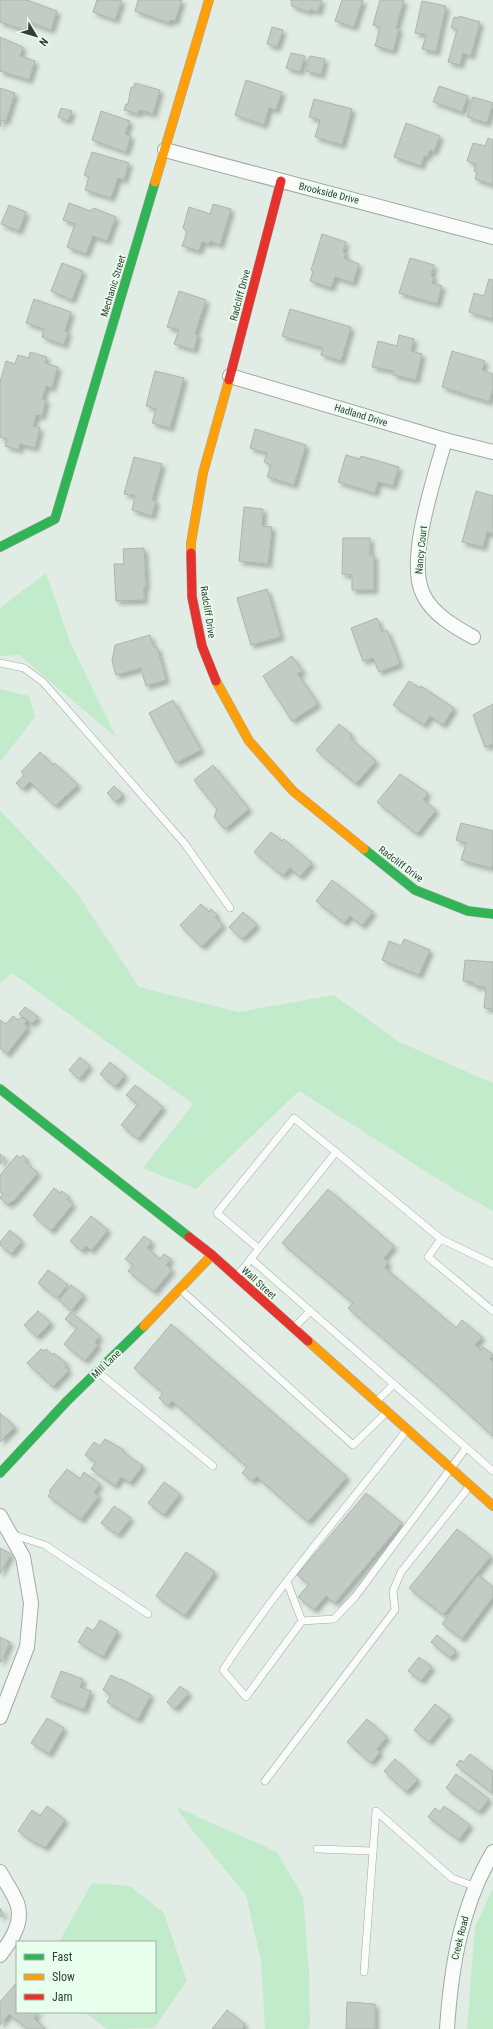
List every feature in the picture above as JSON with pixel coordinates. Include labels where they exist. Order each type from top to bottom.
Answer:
[{"type":"street","name":"Mechanic Street","points":[[0,547],[55,519],[209,0]]},
{"type":"street","name":"Brookside Drive","points":[[165,150],[493,237]]},
{"type":"street","name":"Radcliff Drive","points":[[281,181],[203,473],[191,543],[192,597],[202,646],[220,691],[249,741],[293,791],[414,890],[468,911],[493,914]]},
{"type":"street","name":"Hadland Drive","points":[[230,376],[445,440],[493,452]]},
{"type":"street","name":"Nancy Court","points":[[445,440],[425,517],[420,543],[418,579],[423,595],[435,611],[454,626],[473,637]]},
{"type":"street","name":"Wall Street","points":[[0,1089],[212,1255],[493,1506]]},
{"type":"street","name":"Mill Lane","points":[[0,1473],[66,1401],[98,1372],[212,1255]]},
{"type":"street","points":[[0,1516],[23,1557],[31,1603],[27,1646],[0,1717]]},
{"type":"street","name":"Creek Road","points":[[447,2029],[452,1972],[458,1942],[476,1887],[493,1852]]},
{"type":"street","points":[[0,1872],[17,1904],[18,1926],[10,1943],[0,1955]]},
{"type":"lane","points":[[0,664],[24,668],[43,682],[185,844],[230,908]]},
{"type":"lane","points":[[259,1249],[217,1213],[294,1118],[441,1238],[493,1264]]},
{"type":"lane","points":[[236,1277],[336,1152]]},
{"type":"lane","points":[[441,1238],[428,1257],[493,1311]]},
{"type":"lane","points":[[251,1259],[493,1471]]},
{"type":"lane","points":[[179,1289],[353,1445],[387,1412]]},
{"type":"lane","points":[[294,1328],[310,1311]]},
{"type":"lane","points":[[98,1372],[213,1466]]},
{"type":"lane","points":[[376,1402],[394,1384]]},
{"type":"lane","points":[[302,1621],[246,1697],[223,1670],[243,1639],[407,1429]]},
{"type":"lane","points":[[302,1621],[334,1619],[355,1597],[452,1469],[466,1448]]},
{"type":"lane","points":[[265,1781],[395,1610],[393,1591],[401,1572],[470,1485]]},
{"type":"lane","points":[[11,1534],[45,1545],[148,1614]]},
{"type":"lane","points":[[287,1582],[302,1621]]},
{"type":"lane","points":[[364,1972],[376,1811],[452,1878],[476,1887]]},
{"type":"lane","points":[[317,1849],[373,1851]]},
{"type":"green space","points":[[46,573],[70,642],[116,737],[19,655],[0,656],[0,608]]},
{"type":"green space","points":[[0,689],[29,696],[35,717],[0,762]]},
{"type":"green space","points":[[0,810],[75,890],[139,987],[239,1012],[334,995],[399,1042],[493,1083],[493,1211],[457,1191],[299,1091],[196,1189],[143,1168],[193,1104],[12,973],[0,983]]},
{"type":"green space","points":[[176,1807],[277,1852],[303,1897],[309,1972],[310,2026],[308,2029],[265,2029],[261,1961],[246,1895],[192,1830]]},
{"type":"green space","points":[[92,1883],[130,1886],[164,1913],[187,1981],[154,2028],[108,2029],[85,2013],[156,2013],[156,1941],[60,1941]]},
{"type":"green space","points":[[493,1888],[493,2029],[467,2029],[475,1927]]},
{"type":"building","points":[[0,0],[27,0],[57,11],[51,30],[28,22],[25,30],[0,22]]},
{"type":"building","points":[[97,0],[122,0],[115,20],[93,12]]},
{"type":"building","points":[[138,0],[182,0],[175,21],[170,20],[169,23],[135,11]]},
{"type":"building","points":[[291,0],[322,0],[318,12],[310,9],[309,12],[292,6]]},
{"type":"building","points":[[342,0],[363,0],[354,27],[335,21]]},
{"type":"building","points":[[380,0],[404,0],[396,28],[399,29],[393,51],[375,46],[380,27],[373,25]]},
{"type":"building","points":[[422,1],[446,6],[436,52],[422,49],[426,35],[415,33]]},
{"type":"building","points":[[459,16],[480,22],[471,56],[463,53],[460,65],[448,62],[457,30],[451,28],[454,17],[458,18]]},
{"type":"building","points":[[272,27],[283,30],[277,47],[267,44]]},
{"type":"building","points":[[0,37],[23,47],[20,56],[35,61],[29,80],[0,71]]},
{"type":"building","points":[[291,53],[305,56],[300,72],[286,68]]},
{"type":"building","points":[[310,56],[325,59],[321,75],[306,71]]},
{"type":"building","points":[[246,80],[282,92],[276,110],[269,108],[264,125],[235,115]]},
{"type":"building","points":[[135,83],[160,90],[153,114],[139,110],[138,114],[124,110],[126,104],[128,104],[131,87],[133,88]]},
{"type":"building","points":[[439,86],[468,96],[462,112],[433,102]]},
{"type":"building","points":[[0,88],[15,93],[6,121],[2,120],[0,127]]},
{"type":"building","points":[[473,97],[493,103],[487,123],[467,117]]},
{"type":"building","points":[[314,99],[352,109],[342,145],[315,137],[320,120],[309,117]]},
{"type":"building","points":[[61,108],[72,111],[68,121],[58,117]]},
{"type":"building","points":[[101,111],[130,121],[125,134],[131,136],[126,152],[92,140]]},
{"type":"building","points":[[406,123],[440,136],[434,152],[430,150],[427,157],[424,156],[421,166],[394,157]]},
{"type":"building","points":[[488,138],[493,140],[493,185],[475,179],[477,172],[474,171],[476,164],[467,161],[473,143],[485,146]]},
{"type":"building","points":[[92,152],[129,163],[124,180],[118,178],[111,198],[85,190],[89,177],[84,175]]},
{"type":"building","points":[[69,203],[90,211],[94,208],[116,217],[107,241],[93,236],[86,254],[67,247],[75,224],[63,220]]},
{"type":"building","points":[[213,204],[231,209],[220,245],[210,241],[209,244],[202,242],[199,251],[182,246],[187,232],[183,228],[189,207],[210,214]]},
{"type":"building","points":[[9,205],[26,212],[19,231],[1,224]]},
{"type":"building","points":[[322,234],[346,242],[343,252],[346,253],[344,258],[359,264],[353,283],[335,277],[331,288],[310,281],[313,271],[311,270]]},
{"type":"building","points":[[410,258],[434,265],[431,276],[434,277],[432,283],[442,286],[437,304],[399,293]]},
{"type":"building","points":[[62,263],[83,271],[72,300],[51,291]]},
{"type":"building","points":[[489,279],[493,280],[493,319],[469,312],[474,293],[484,296]]},
{"type":"building","points":[[179,291],[206,300],[195,334],[198,335],[194,350],[174,344],[179,330],[167,327]]},
{"type":"building","points":[[34,299],[71,312],[65,331],[68,332],[64,345],[42,337],[44,329],[26,323]]},
{"type":"building","points":[[290,309],[351,327],[341,361],[321,355],[323,348],[282,336]]},
{"type":"building","points":[[399,335],[414,339],[411,351],[422,354],[416,380],[393,375],[394,371],[372,367],[378,341],[397,346]]},
{"type":"building","points":[[452,351],[485,361],[482,370],[493,374],[493,389],[489,402],[442,387]]},
{"type":"building","points":[[30,352],[47,357],[45,363],[58,367],[52,388],[46,386],[42,399],[46,400],[42,416],[36,415],[33,426],[40,428],[35,448],[20,444],[19,450],[5,446],[7,439],[0,437],[0,382],[6,361],[15,364],[18,355],[29,358]]},
{"type":"building","points":[[155,371],[184,378],[170,428],[152,423],[156,409],[146,406]]},
{"type":"building","points":[[255,429],[306,445],[294,485],[267,477],[271,465],[264,462],[267,453],[250,448]]},
{"type":"building","points":[[346,455],[360,459],[361,456],[399,467],[393,486],[378,482],[375,493],[338,482]]},
{"type":"building","points":[[134,457],[162,464],[152,500],[156,501],[152,516],[132,510],[135,496],[124,494]]},
{"type":"building","points":[[476,491],[493,496],[493,534],[487,532],[483,547],[462,542]]},
{"type":"building","points":[[244,507],[263,509],[262,526],[272,527],[268,564],[239,561]]},
{"type":"building","points":[[343,538],[370,538],[370,555],[374,555],[374,590],[352,590],[352,575],[342,574]]},
{"type":"building","points":[[144,548],[146,587],[144,587],[144,600],[116,601],[114,564],[124,564],[123,549]]},
{"type":"building","points":[[267,589],[281,637],[251,645],[237,598]]},
{"type":"building","points":[[377,618],[382,632],[387,630],[400,664],[379,672],[373,658],[363,661],[351,628]]},
{"type":"building","points":[[150,635],[154,648],[157,647],[166,680],[146,686],[141,668],[116,675],[112,661],[115,645]]},
{"type":"building","points":[[292,656],[303,672],[297,673],[318,704],[292,721],[263,676]]},
{"type":"building","points":[[409,681],[420,688],[421,686],[454,708],[443,725],[430,716],[424,725],[393,705]]},
{"type":"building","points":[[173,700],[201,750],[176,763],[149,713]]},
{"type":"building","points":[[493,704],[493,744],[485,747],[473,715]]},
{"type":"building","points":[[339,724],[352,735],[350,738],[376,761],[356,784],[316,750]]},
{"type":"building","points":[[40,752],[53,765],[55,763],[78,785],[55,806],[30,782],[23,789],[16,783],[24,775],[21,772]]},
{"type":"building","points":[[213,765],[249,809],[225,829],[214,817],[217,809],[194,780]]},
{"type":"building","points":[[400,774],[428,793],[423,800],[436,810],[417,834],[377,802]]},
{"type":"building","points":[[114,786],[123,795],[116,802],[107,793]]},
{"type":"building","points":[[461,823],[493,831],[493,865],[491,868],[461,860],[466,843],[456,840]]},
{"type":"building","points":[[271,832],[282,841],[284,839],[312,863],[300,877],[290,868],[283,876],[254,852]]},
{"type":"building","points":[[332,880],[373,912],[362,926],[350,916],[344,923],[316,901]]},
{"type":"building","points":[[201,904],[209,912],[211,909],[217,915],[215,917],[223,925],[202,947],[180,925]]},
{"type":"building","points":[[243,912],[257,925],[242,939],[229,927]]},
{"type":"building","points":[[404,939],[430,950],[419,975],[382,960],[389,941],[401,946]]},
{"type":"building","points":[[465,960],[493,962],[493,1009],[484,1008],[486,987],[474,986],[474,982],[463,981]]},
{"type":"building","points":[[25,1007],[38,1017],[32,1024],[19,1014]]},
{"type":"building","points":[[13,1016],[18,1020],[21,1017],[27,1021],[24,1024],[28,1027],[7,1054],[0,1048],[0,1020],[6,1024]]},
{"type":"building","points":[[80,1057],[90,1066],[79,1079],[69,1070]]},
{"type":"building","points":[[110,1062],[125,1075],[115,1087],[100,1074]]},
{"type":"building","points":[[135,1085],[163,1107],[138,1139],[121,1125],[138,1104],[126,1095]]},
{"type":"building","points":[[0,1154],[5,1158],[0,1164]]},
{"type":"building","points":[[17,1155],[20,1158],[23,1155],[27,1159],[25,1162],[38,1173],[13,1202],[12,1201],[8,1205],[0,1198],[3,1194],[0,1192],[0,1175]]},
{"type":"building","points":[[54,1188],[60,1193],[62,1191],[69,1197],[67,1199],[73,1204],[51,1231],[33,1215]]},
{"type":"building","points":[[328,1189],[394,1246],[384,1258],[388,1263],[385,1268],[456,1328],[462,1320],[482,1337],[475,1345],[481,1350],[483,1347],[493,1355],[490,1359],[493,1362],[493,1436],[436,1384],[348,1308],[353,1303],[282,1243]]},
{"type":"building","points":[[91,1216],[108,1230],[91,1251],[86,1246],[82,1251],[70,1241]]},
{"type":"building","points":[[10,1230],[22,1241],[11,1254],[0,1245],[0,1242]]},
{"type":"building","points":[[144,1236],[152,1242],[147,1248],[160,1259],[164,1254],[171,1259],[166,1265],[172,1270],[154,1292],[128,1271],[133,1265],[125,1259]]},
{"type":"building","points":[[48,1270],[68,1285],[57,1298],[38,1283]]},
{"type":"building","points":[[71,1285],[84,1295],[71,1311],[59,1300]]},
{"type":"building","points":[[38,1311],[51,1323],[37,1337],[24,1325]]},
{"type":"building","points":[[71,1312],[100,1336],[95,1342],[98,1345],[85,1361],[64,1344],[77,1328],[65,1319]]},
{"type":"building","points":[[171,1324],[347,1477],[308,1522],[257,1477],[252,1481],[242,1473],[247,1467],[172,1401],[168,1406],[159,1398],[163,1393],[134,1368]]},
{"type":"building","points":[[41,1349],[44,1351],[46,1349],[52,1355],[54,1353],[67,1364],[65,1367],[69,1370],[53,1387],[27,1363]]},
{"type":"building","points":[[0,1413],[15,1427],[0,1442]]},
{"type":"building","points":[[105,1439],[124,1450],[123,1452],[143,1466],[130,1483],[121,1477],[115,1486],[91,1469],[96,1462],[85,1455],[94,1442],[100,1446]]},
{"type":"building","points":[[67,1469],[80,1479],[84,1472],[100,1484],[94,1492],[99,1496],[81,1520],[48,1496],[51,1492],[49,1491]]},
{"type":"building","points":[[164,1482],[180,1494],[164,1515],[148,1503]]},
{"type":"building","points":[[366,1493],[402,1523],[335,1603],[326,1596],[314,1610],[298,1597],[309,1584],[297,1575]]},
{"type":"building","points":[[114,1506],[131,1518],[118,1535],[101,1523]]},
{"type":"building","points":[[457,1529],[491,1556],[443,1615],[409,1588]]},
{"type":"building","points":[[0,1548],[11,1554],[0,1574]]},
{"type":"building","points":[[186,1552],[215,1572],[185,1616],[156,1596]]},
{"type":"building","points":[[478,1575],[493,1587],[493,1597],[462,1639],[442,1624]]},
{"type":"building","points":[[100,1620],[118,1631],[103,1657],[78,1642],[87,1627],[93,1631]]},
{"type":"building","points":[[437,1635],[456,1651],[450,1658],[431,1642]]},
{"type":"building","points":[[0,1637],[10,1642],[1,1662],[0,1662]]},
{"type":"building","points":[[419,1657],[432,1667],[421,1681],[408,1671]]},
{"type":"building","points":[[61,1671],[83,1679],[80,1687],[91,1691],[84,1710],[51,1697]]},
{"type":"building","points":[[111,1675],[151,1695],[138,1720],[107,1702],[111,1695],[103,1690]]},
{"type":"building","points":[[180,1686],[189,1693],[175,1709],[167,1702]]},
{"type":"building","points":[[435,1704],[450,1716],[429,1742],[414,1730]]},
{"type":"building","points":[[47,1718],[64,1728],[49,1754],[31,1743]]},
{"type":"building","points":[[367,1719],[387,1737],[377,1749],[380,1752],[371,1763],[347,1742]]},
{"type":"building","points":[[470,1754],[493,1772],[492,1793],[456,1765],[460,1760],[463,1762]]},
{"type":"building","points":[[395,1759],[418,1780],[406,1792],[384,1771]]},
{"type":"building","points":[[456,1774],[489,1799],[479,1812],[446,1788]]},
{"type":"building","points":[[47,1806],[65,1820],[45,1848],[18,1831],[32,1810],[40,1816]]},
{"type":"building","points":[[444,1806],[470,1825],[459,1840],[428,1817],[435,1808],[440,1812]]},
{"type":"building","points":[[0,1908],[4,1915],[0,1917]]},
{"type":"building","points":[[16,1983],[16,2013],[38,2013],[34,2018],[45,2029],[27,2029],[9,2014],[0,2025],[0,2002]]},
{"type":"building","points":[[347,2002],[375,2004],[375,2029],[346,2029]]},
{"type":"building","points":[[227,2010],[245,2024],[242,2029],[212,2029]]},
{"type":"traffic: fast","points":[[0,547],[55,519],[155,182]]},
{"type":"traffic: fast","points":[[364,849],[415,890],[468,911],[493,914]]},
{"type":"traffic: fast","points":[[0,1089],[189,1237]]},
{"type":"traffic: fast","points":[[0,1473],[67,1401],[144,1326]]},
{"type":"traffic: slow","points":[[155,182],[209,0]]},
{"type":"traffic: slow","points":[[191,553],[191,543],[203,473],[229,380]]},
{"type":"traffic: slow","points":[[216,681],[249,741],[293,791],[364,849]]},
{"type":"traffic: slow","points":[[144,1326],[212,1255]]},
{"type":"traffic: slow","points":[[308,1341],[493,1506]]},
{"type":"traffic: jam","points":[[229,380],[281,181]]},
{"type":"traffic: jam","points":[[191,553],[192,597],[202,646],[216,681]]},
{"type":"traffic: jam","points":[[189,1237],[212,1255],[308,1341]]}]
